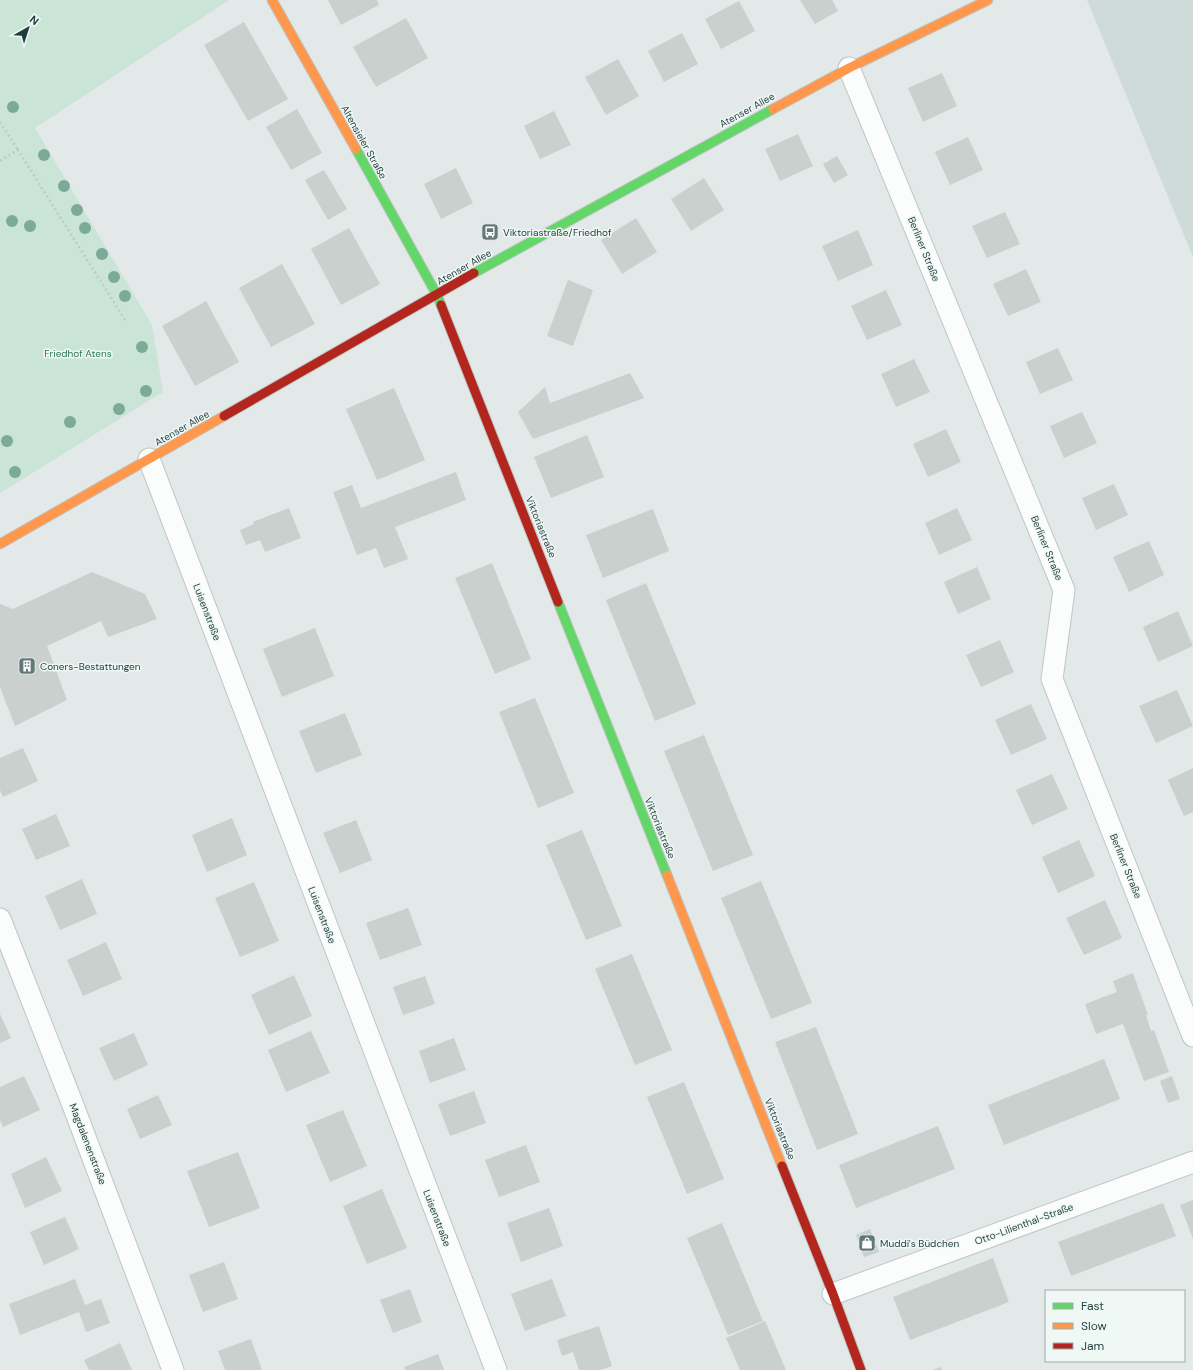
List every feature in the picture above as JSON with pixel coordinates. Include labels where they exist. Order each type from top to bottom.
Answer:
[{"type":"street","name":"Altensieler Straße","points":[[272,0],[437,295]]},
{"type":"street","name":"Atenser Allee","points":[[0,544],[505,256],[849,68],[988,0]]},
{"type":"street","name":"Berliner Straße","points":[[849,68],[1064,590],[1052,679],[1193,1036]]},
{"type":"street","name":"Viktoriastraße","points":[[437,295],[833,1294],[861,1370]]},
{"type":"street","name":"Luisenstraße","points":[[149,459],[496,1370]]},
{"type":"street","name":"Magdalenenstraße","points":[[0,919],[74,1107],[173,1370]]},
{"type":"street","name":"Otto-Lilienthal-Straße","points":[[833,1294],[1193,1162]]},
{"type":"path","points":[[0,122],[125,320]]},
{"type":"path","points":[[0,161],[18,150]]},
{"type":"shaded area","points":[[1087,0],[1193,0],[1193,257],[1162,182]]},
{"type":"green space","name":"Friedhof Atens","points":[[0,0],[229,0],[35,128],[152,325],[163,392],[0,493]]},
{"type":"building","points":[[328,0],[377,0],[379,5],[341,25]]},
{"type":"building","points":[[800,0],[832,0],[838,11],[815,24]]},
{"type":"building","points":[[739,1],[755,31],[721,49],[705,19]]},
{"type":"building","points":[[406,18],[428,58],[376,87],[353,47]]},
{"type":"building","points":[[244,22],[288,99],[248,121],[204,45]]},
{"type":"building","points":[[682,33],[698,64],[664,82],[648,51]]},
{"type":"building","points":[[618,59],[639,96],[606,115],[585,77]]},
{"type":"building","points":[[942,73],[957,106],[923,122],[908,88]]},
{"type":"building","points":[[297,109],[322,153],[291,170],[266,127]]},
{"type":"building","points":[[554,111],[571,145],[540,159],[524,126]]},
{"type":"building","points":[[798,134],[813,166],[780,181],[765,149]]},
{"type":"building","points":[[968,137],[983,170],[950,185],[935,152]]},
{"type":"building","points":[[837,156],[848,175],[834,183],[823,164]]},
{"type":"building","points":[[456,168],[473,203],[441,219],[424,184]]},
{"type":"building","points":[[324,170],[347,209],[328,220],[305,180]]},
{"type":"building","points":[[704,178],[724,210],[691,231],[671,199]]},
{"type":"building","points":[[1005,212],[1020,244],[987,258],[972,226]]},
{"type":"building","points":[[636,218],[657,252],[622,274],[601,240]]},
{"type":"building","points":[[349,228],[380,284],[341,305],[311,249]]},
{"type":"building","points":[[858,230],[873,265],[838,281],[822,246]]},
{"type":"building","points":[[282,264],[315,324],[271,347],[239,288]]},
{"type":"building","points":[[1026,269],[1041,302],[1008,316],[993,284]]},
{"type":"building","points":[[568,280],[593,290],[573,346],[547,336]]},
{"type":"building","points":[[886,290],[902,325],[867,340],[851,306]]},
{"type":"building","points":[[206,301],[239,362],[195,386],[162,326]]},
{"type":"building","points":[[1058,348],[1073,380],[1040,394],[1026,362]]},
{"type":"building","points":[[914,359],[930,392],[896,407],[881,374]]},
{"type":"building","points":[[630,373],[644,398],[533,439],[518,412],[545,387],[550,403]]},
{"type":"building","points":[[394,388],[425,460],[377,480],[346,409]]},
{"type":"building","points":[[1082,412],[1097,443],[1064,458],[1050,426]]},
{"type":"building","points":[[946,429],[961,462],[928,477],[913,444]]},
{"type":"building","points":[[587,435],[604,477],[551,498],[534,457]]},
{"type":"building","points":[[456,472],[466,500],[395,527],[408,559],[384,568],[376,548],[357,555],[333,492],[352,485],[361,508]]},
{"type":"building","points":[[1114,484],[1128,515],[1096,530],[1082,498]]},
{"type":"building","points":[[289,508],[301,538],[265,552],[260,540],[246,545],[240,530],[254,524],[253,522]]},
{"type":"building","points":[[957,508],[972,540],[939,555],[925,523]]},
{"type":"building","points":[[653,509],[669,551],[603,578],[586,535]]},
{"type":"building","points":[[1149,541],[1164,575],[1129,592],[1113,557]]},
{"type":"building","points":[[492,563],[531,659],[495,674],[455,578]]},
{"type":"building","points":[[977,567],[991,599],[958,614],[944,582]]},
{"type":"building","name":"Coners-Bestattungen","points":[[92,572],[145,594],[157,619],[108,637],[101,621],[47,646],[67,700],[15,726],[0,687],[0,604],[13,609]]},
{"type":"building","points":[[646,583],[696,704],[655,721],[606,600]]},
{"type":"building","points":[[1178,611],[1193,646],[1158,662],[1143,627]]},
{"type":"building","points":[[315,628],[334,676],[282,697],[263,649]]},
{"type":"building","points":[[1000,640],[1014,672],[981,687],[966,655]]},
{"type":"building","points":[[1177,690],[1193,726],[1156,743],[1139,706]]},
{"type":"building","points":[[535,698],[574,793],[538,808],[499,712]]},
{"type":"building","points":[[1031,704],[1047,739],[1011,755],[995,720]]},
{"type":"building","points":[[345,713],[362,755],[316,773],[299,731]]},
{"type":"building","points":[[704,735],[753,855],[713,871],[664,751]]},
{"type":"building","points":[[23,748],[38,781],[3,797],[0,790],[0,758]]},
{"type":"building","points":[[1193,768],[1193,812],[1184,816],[1168,780]]},
{"type":"building","points":[[1052,774],[1068,809],[1032,825],[1016,790]]},
{"type":"building","points":[[56,814],[70,846],[36,860],[22,829]]},
{"type":"building","points":[[232,818],[247,855],[207,872],[192,835]]},
{"type":"building","points":[[356,820],[372,860],[340,873],[323,833]]},
{"type":"building","points":[[582,830],[622,926],[586,940],[546,845]]},
{"type":"building","points":[[1079,840],[1095,876],[1058,893],[1042,857]]},
{"type":"building","points":[[82,879],[97,914],[60,930],[45,896]]},
{"type":"building","points":[[761,881],[812,1003],[771,1019],[721,898]]},
{"type":"building","points":[[254,882],[279,941],[240,957],[215,898]]},
{"type":"building","points":[[1105,900],[1122,938],[1084,955],[1066,918]]},
{"type":"building","points":[[408,908],[422,945],[380,960],[366,923]]},
{"type":"building","points":[[106,942],[122,979],[83,996],[67,960]]},
{"type":"building","points":[[632,954],[672,1050],[635,1065],[595,969]]},
{"type":"building","points":[[1133,973],[1148,1015],[1146,1015],[1151,1031],[1154,1030],[1169,1072],[1144,1081],[1123,1024],[1096,1034],[1085,1004],[1117,992],[1113,981]]},
{"type":"building","points":[[294,975],[312,1016],[269,1035],[251,995]]},
{"type":"building","points":[[425,976],[435,1004],[403,1015],[393,987]]},
{"type":"building","points":[[0,1014],[11,1038],[0,1043]]},
{"type":"building","points":[[816,1027],[858,1134],[817,1150],[775,1042]]},
{"type":"building","points":[[311,1031],[330,1073],[286,1092],[268,1050]]},
{"type":"building","points":[[134,1033],[148,1065],[114,1081],[99,1048]]},
{"type":"building","points":[[454,1038],[466,1070],[430,1083],[419,1051]]},
{"type":"building","points":[[1104,1059],[1120,1099],[1004,1145],[988,1105]]},
{"type":"building","points":[[24,1076],[40,1110],[3,1127],[0,1120],[0,1087]]},
{"type":"building","points":[[1172,1076],[1180,1099],[1168,1103],[1160,1081]]},
{"type":"building","points":[[684,1082],[724,1179],[687,1194],[647,1097]]},
{"type":"building","points":[[474,1091],[486,1123],[450,1136],[438,1104]]},
{"type":"building","points":[[158,1095],[172,1125],[140,1139],[127,1109]]},
{"type":"building","points":[[343,1110],[367,1166],[330,1182],[306,1125]]},
{"type":"building","points":[[938,1126],[955,1169],[856,1208],[839,1165]]},
{"type":"building","points":[[526,1145],[540,1182],[499,1197],[485,1160]]},
{"type":"building","points":[[238,1152],[260,1208],[209,1227],[187,1171]]},
{"type":"building","points":[[46,1157],[62,1191],[25,1208],[11,1174]]},
{"type":"building","points":[[382,1189],[407,1248],[367,1264],[343,1206]]},
{"type":"building","points":[[1193,1200],[1193,1239],[1180,1205]]},
{"type":"building","points":[[1163,1203],[1176,1236],[1071,1276],[1058,1242]]},
{"type":"building","points":[[549,1208],[563,1246],[521,1262],[507,1223]]},
{"type":"building","points":[[65,1217],[79,1249],[44,1265],[30,1232]]},
{"type":"building","points":[[722,1223],[763,1321],[728,1335],[687,1238]]},
{"type":"building","name":"Muddi's Büdchen","points":[[870,1229],[879,1252],[864,1257],[856,1235]]},
{"type":"building","points":[[993,1258],[1009,1302],[910,1340],[893,1297]]},
{"type":"building","points":[[224,1262],[238,1299],[203,1312],[189,1275]]},
{"type":"building","points":[[75,1279],[85,1305],[101,1299],[110,1323],[86,1332],[79,1312],[20,1335],[9,1304]]},
{"type":"building","points":[[552,1279],[566,1316],[525,1331],[511,1294]]},
{"type":"building","points":[[410,1289],[422,1322],[393,1333],[380,1300]]},
{"type":"building","points":[[765,1321],[786,1370],[740,1370],[726,1338]]},
{"type":"building","points":[[599,1326],[612,1366],[600,1370],[579,1370],[573,1352],[562,1356],[557,1340]]},
{"type":"building","points":[[251,1339],[262,1370],[225,1370],[218,1351]]},
{"type":"building","points":[[120,1343],[132,1370],[89,1370],[84,1360]]},
{"type":"building","points":[[438,1354],[444,1370],[405,1370],[404,1367]]},
{"type":"building","points":[[941,1367],[942,1370],[932,1370]]},
{"type":"traffic: fast","points":[[474,273],[773,109]]},
{"type":"traffic: fast","points":[[356,149],[437,295],[441,305]]},
{"type":"traffic: fast","points":[[558,602],[667,875]]},
{"type":"traffic: slow","points":[[272,0],[356,149]]},
{"type":"traffic: slow","points":[[773,109],[849,68],[988,0]]},
{"type":"traffic: slow","points":[[0,544],[224,416]]},
{"type":"traffic: slow","points":[[667,875],[782,1166]]},
{"type":"traffic: jam","points":[[224,416],[474,273]]},
{"type":"traffic: jam","points":[[441,305],[558,602]]},
{"type":"traffic: jam","points":[[782,1166],[833,1294],[861,1370]]},
{"type":"place","name":"Viktoriastraße/Friedhof","points":[[490,232]]},
{"type":"place","name":"Coners-Bestattungen","points":[[27,666]]},
{"type":"place","name":"Muddi's Büdchen","points":[[867,1243]]}]
